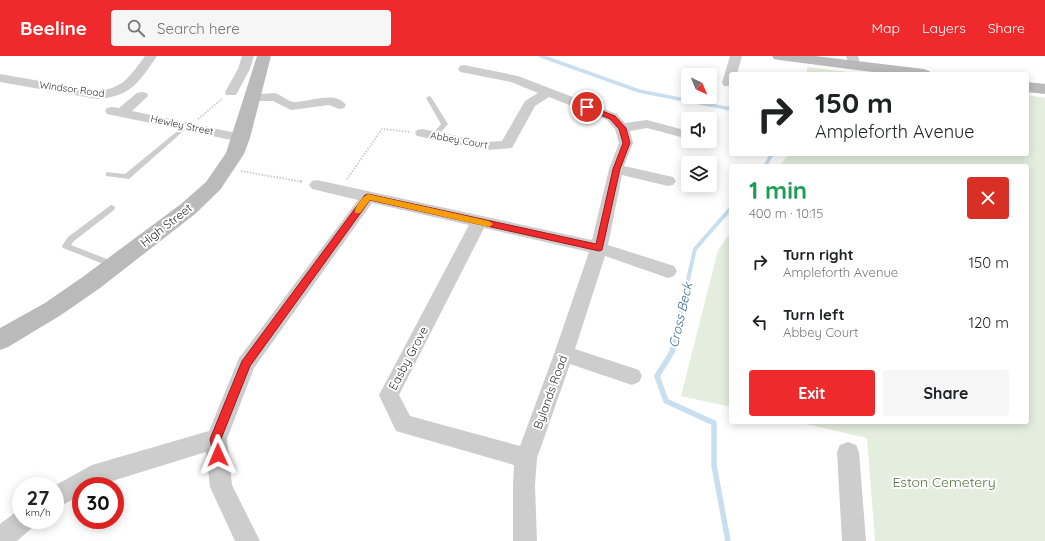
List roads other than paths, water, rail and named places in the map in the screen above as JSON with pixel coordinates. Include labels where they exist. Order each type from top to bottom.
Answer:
[{"type":"main road","name":"High Street","points":[[2,337],[53,309],[188,209],[213,186],[227,168],[235,154],[241,138],[264,56]]},
{"type":"main road","points":[[779,56],[853,61],[913,72]]},
{"type":"main road","points":[[1029,87],[1045,89]]},
{"type":"street","name":"Windsor Road","points":[[0,78],[97,95],[110,95],[121,91],[130,84],[151,56]]},
{"type":"street","points":[[231,92],[244,69],[248,56]]},
{"type":"street","points":[[731,72],[736,56]]},
{"type":"street","points":[[464,69],[514,79],[612,117],[622,128],[626,143],[616,169],[599,248]]},
{"type":"street","name":"Abbey Court","points":[[428,134],[487,146],[507,145],[530,104],[548,92]]},
{"type":"street","name":"Hewley Street","points":[[142,96],[117,112],[241,138]]},
{"type":"street","points":[[252,98],[276,98],[291,106],[331,101],[339,105]]},
{"type":"street","points":[[622,128],[647,124],[681,133]]},
{"type":"street","points":[[616,169],[668,181]]},
{"type":"street","points":[[318,185],[599,248],[668,271]]},
{"type":"street","points":[[248,541],[221,486],[216,439],[246,364],[368,197]]},
{"type":"street","name":"Easby Grove","points":[[479,222],[389,395],[403,424],[526,458]]},
{"type":"street","name":"Bylands Road","points":[[525,541],[524,485],[526,458],[564,354],[599,248]]},
{"type":"street","points":[[564,354],[632,376]]},
{"type":"street","points":[[64,493],[92,476],[216,439]]},
{"type":"street","points":[[848,452],[854,541]]},
{"type":"lane","points":[[428,134],[445,124],[429,98]]},
{"type":"lane","points":[[110,174],[126,177],[187,126]]},
{"type":"lane","points":[[111,208],[71,239],[66,246],[114,265]]},
{"type":"waterway","name":"Cross Beck","points":[[541,56],[639,91],[729,109]]},
{"type":"waterway","name":"Cross Beck","points":[[766,164],[771,156]]},
{"type":"waterway","name":"Cross Beck","points":[[674,341],[695,249],[729,210]]},
{"type":"waterway","name":"Cross Beck","points":[[675,340],[672,352],[657,376],[666,401],[714,423],[714,465],[728,541]]},
{"type":"park label","name":"Eston Cemetery","points":[[944,482]]}]
